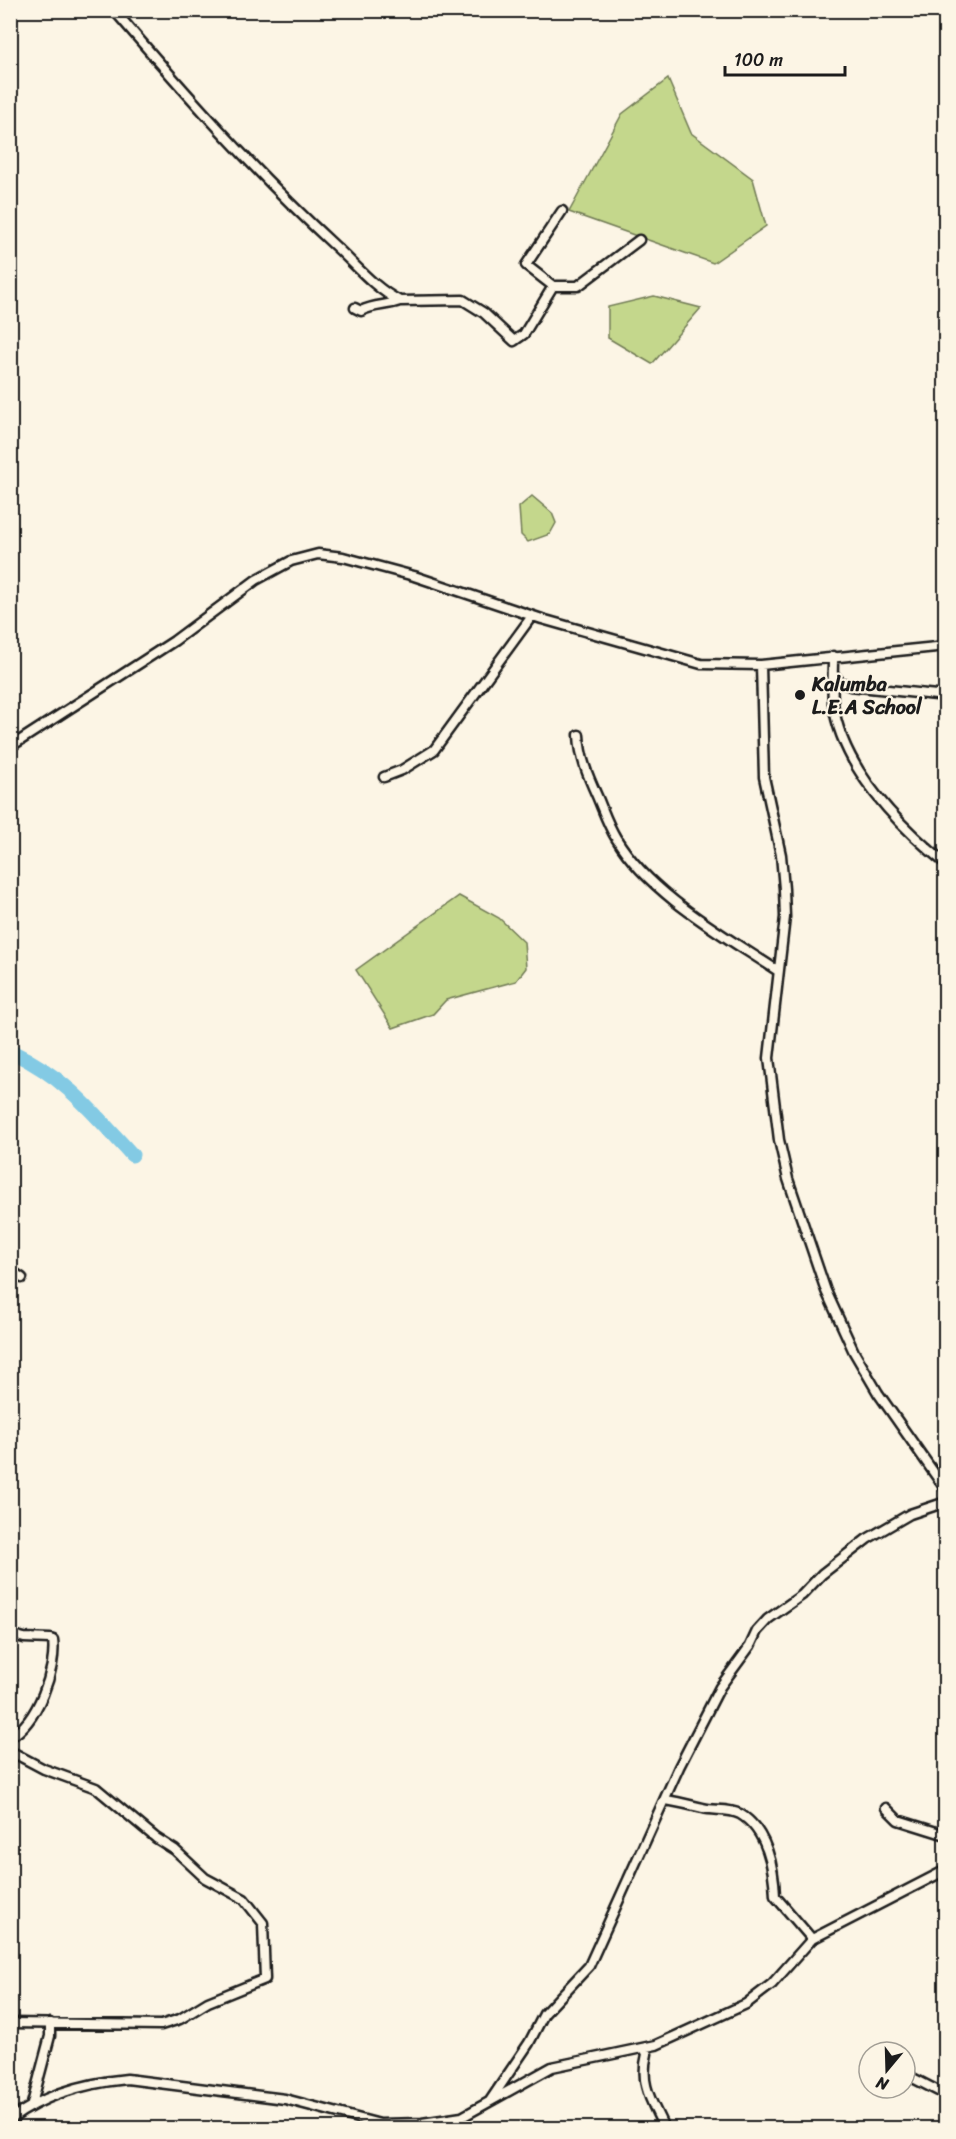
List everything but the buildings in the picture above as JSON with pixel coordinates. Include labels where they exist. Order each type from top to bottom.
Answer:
[{"type":"street","points":[[114,10],[271,187],[382,289],[400,301]]},
{"type":"street","points":[[562,211],[526,265],[553,286],[578,286],[639,240]]},
{"type":"street","points":[[355,308],[361,311],[377,304],[400,301],[463,300],[484,313],[514,341],[524,334],[553,286]]},
{"type":"street","points":[[10,747],[174,640],[256,580],[304,557],[318,554],[343,557],[414,576],[532,616],[689,662],[711,665],[762,665],[945,646]]},
{"type":"street","points":[[384,777],[402,770],[439,744],[532,616]]},
{"type":"street","points":[[833,656],[834,704],[854,761],[885,803],[945,864]]},
{"type":"street","points":[[762,665],[764,777],[781,855],[784,889],[785,917],[770,1068],[779,1140],[788,1179],[826,1291],[854,1352],[878,1393],[945,1490]]},
{"type":"street","points":[[833,674],[840,682],[850,686],[945,696]]},
{"type":"street","points":[[579,735],[581,755],[589,779],[613,833],[631,858],[683,906],[778,971]]},
{"type":"street","points":[[10,1270],[22,1278]]},
{"type":"street","points":[[489,2102],[529,2043],[544,2014],[589,1966],[679,1767],[712,1701],[750,1646],[757,1631],[768,1619],[802,1595],[830,1567],[867,1539],[910,1514],[945,1502]]},
{"type":"street","points":[[10,1634],[24,1638],[50,1639],[53,1640],[54,1648],[46,1685],[38,1706],[25,1728],[10,1737]]},
{"type":"street","points":[[10,1751],[44,1769],[96,1788],[156,1838],[175,1850],[205,1878],[244,1899],[263,1923],[265,1979],[208,2002],[180,2019],[161,2025],[10,2023]]},
{"type":"street","points":[[666,1800],[740,1814],[760,1835],[763,1848],[770,1852],[774,1871],[775,1896],[812,1939]]},
{"type":"street","points":[[886,1808],[898,1820],[945,1835]]},
{"type":"street","points":[[447,2128],[462,2117],[552,2067],[644,2048],[669,2040],[756,1998],[772,1984],[812,1939],[945,1870]]},
{"type":"street","points":[[32,2104],[50,2036],[50,2023]]},
{"type":"street","points":[[644,2048],[647,2054],[643,2075],[644,2084],[664,2128]]},
{"type":"street","points":[[10,2120],[32,2104],[102,2082],[127,2079],[285,2099],[373,2124],[422,2123],[462,2117]]},
{"type":"street","points":[[917,2080],[945,2095]]},
{"type":"green space","points":[[668,79],[691,133],[753,179],[766,226],[713,263],[569,212],[622,114]]},
{"type":"green space","points":[[654,296],[701,308],[652,364],[608,338],[608,307]]},
{"type":"green space","points":[[532,496],[552,513],[556,523],[550,534],[528,542],[521,535],[519,507]]},
{"type":"green space","points":[[459,896],[499,918],[524,942],[526,968],[516,981],[446,1000],[433,1014],[393,1028],[356,970]]},
{"type":"waterway","points":[[10,1051],[46,1072],[77,1096],[132,1155]]},
{"type":"place","name":"Kalumba L.E.A School","points":[[800,695]]}]
